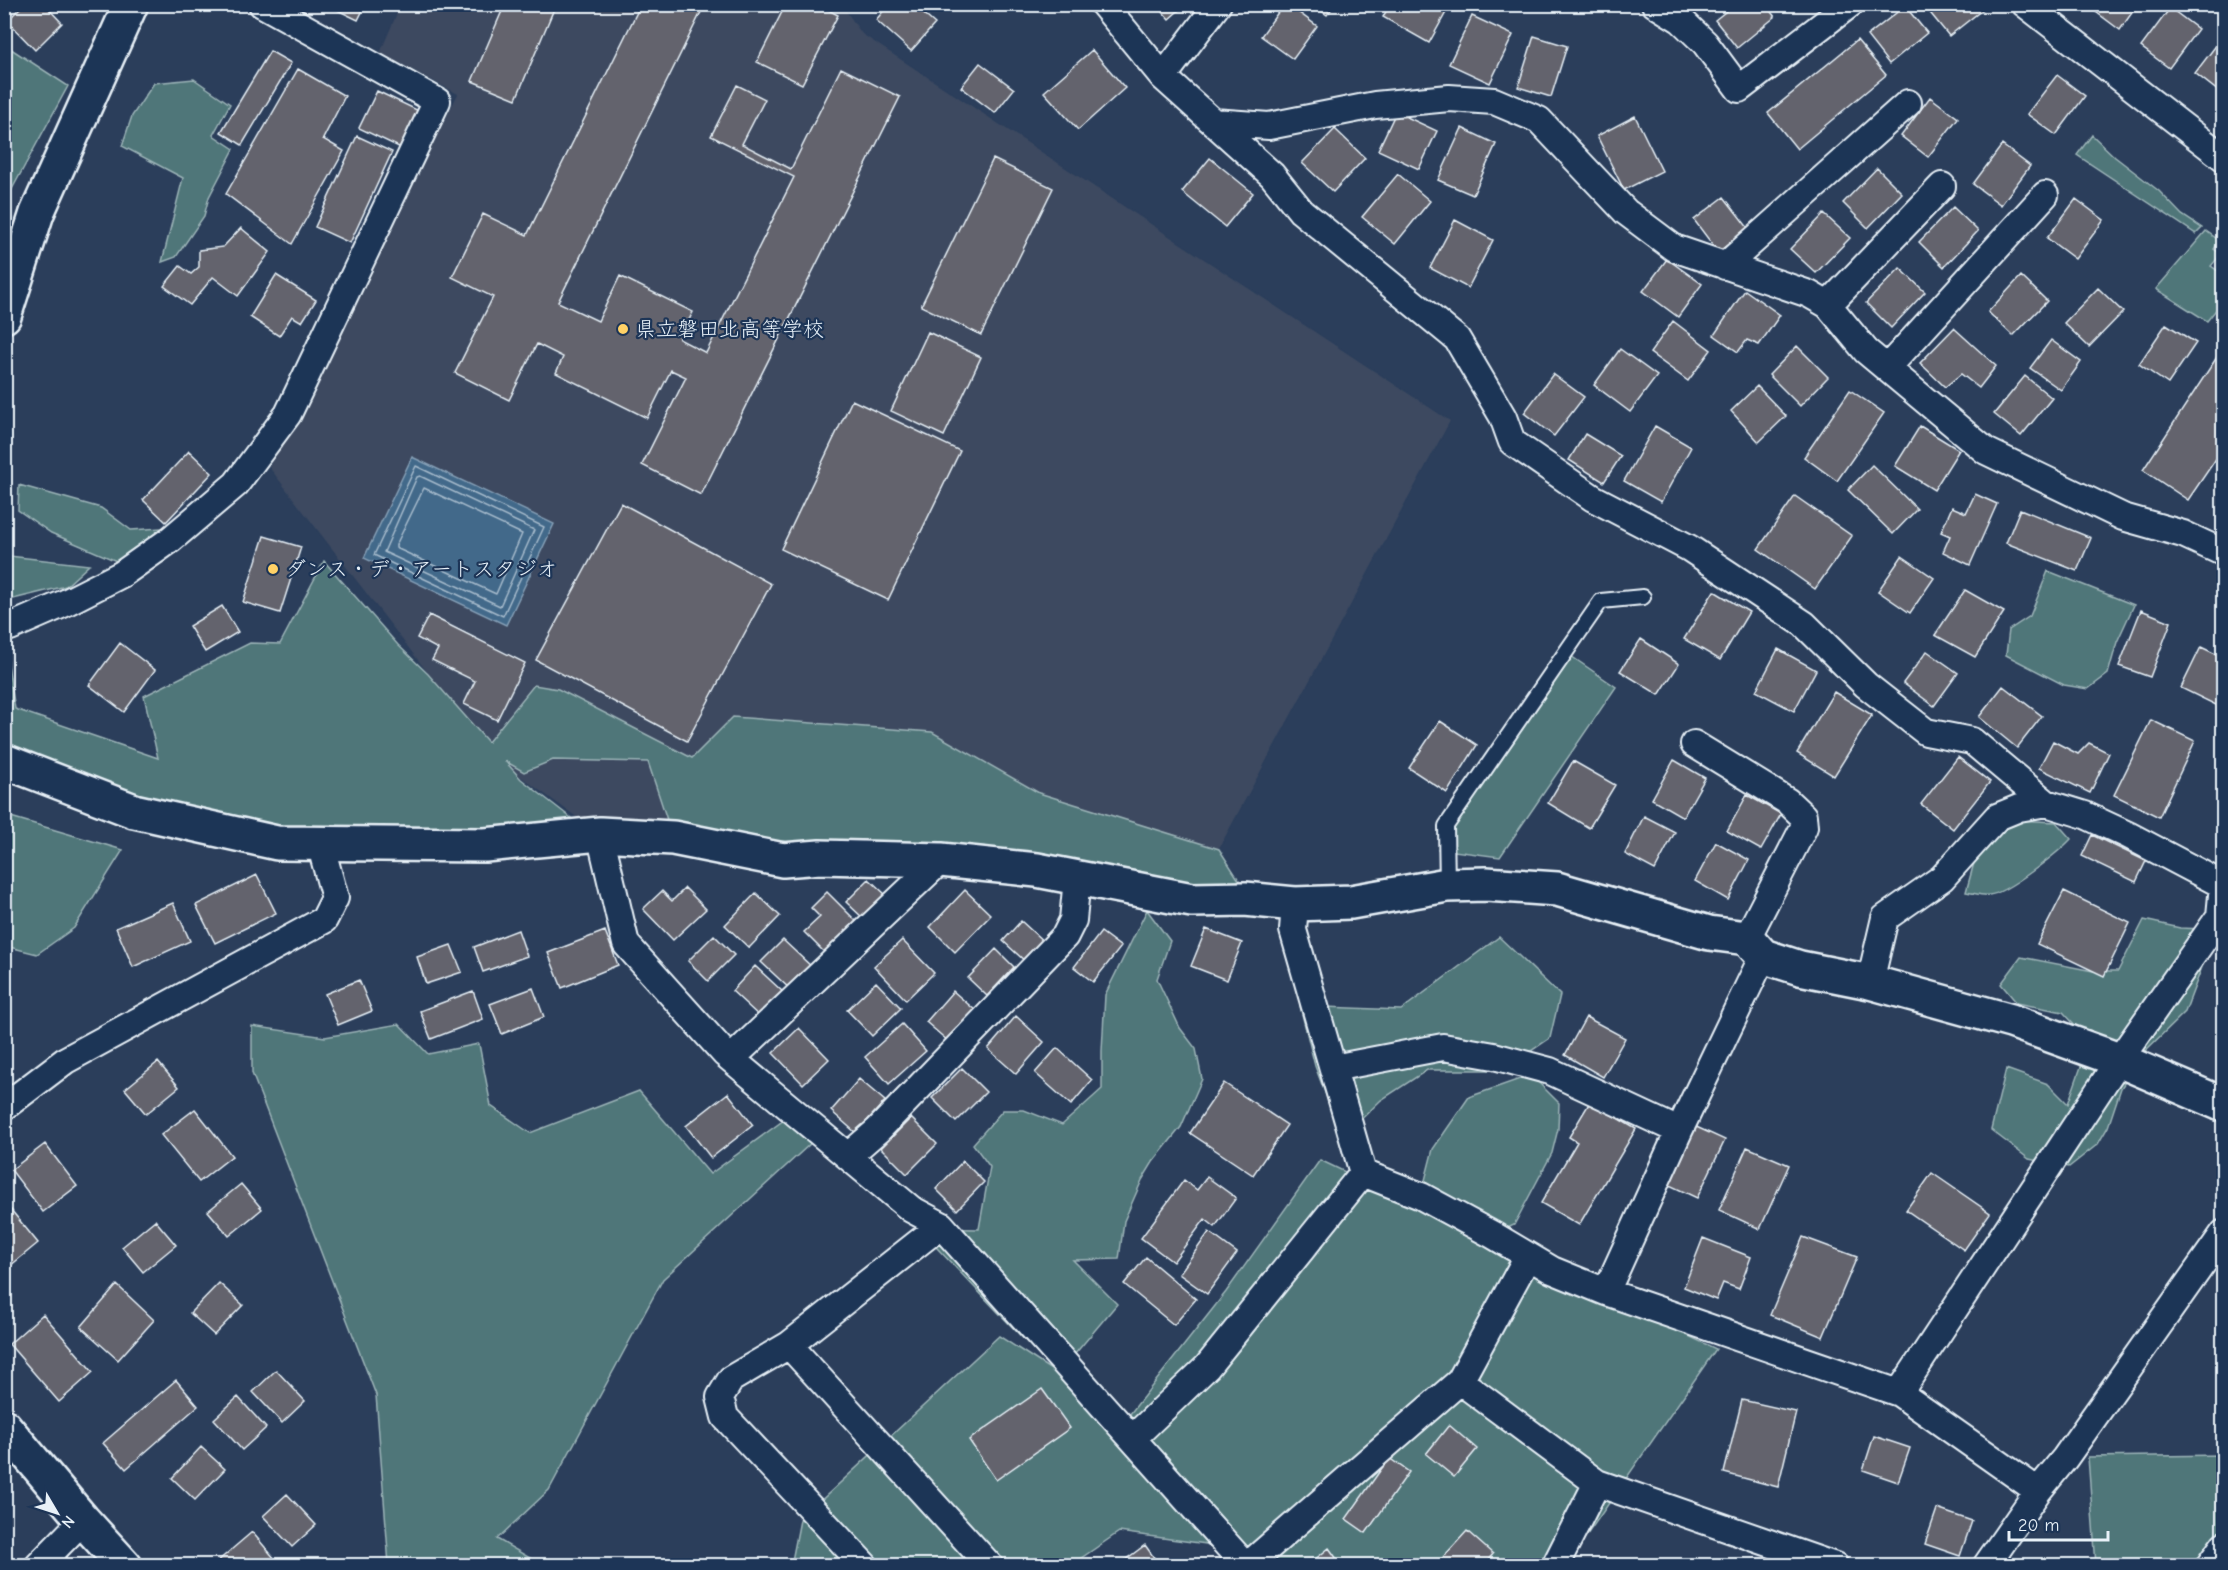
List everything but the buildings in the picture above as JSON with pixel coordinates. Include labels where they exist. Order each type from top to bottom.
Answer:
[{"type":"street","points":[[4,316],[37,213],[131,4]]},
{"type":"street","points":[[10,627],[63,604],[122,574],[170,540],[237,484],[288,414],[436,101],[262,4]]},
{"type":"street","points":[[1103,4],[1163,77],[1272,175],[1301,211],[1457,339],[1503,417],[1512,442],[1593,498],[1689,548],[1804,624],[1866,685],[1926,732],[1972,741],[2046,803],[2085,815],[2223,885],[2220,916],[2119,1060],[1899,1393]]},
{"type":"street","points":[[1163,77],[1218,4]]},
{"type":"street","points":[[1655,4],[1681,20],[1705,43],[1739,89],[1850,4]]},
{"type":"street","points":[[2025,4],[2223,158]]},
{"type":"street","points":[[1213,122],[1269,126],[1375,105],[1449,98],[1494,101],[1539,120],[1626,212],[1674,248],[1809,294],[1828,305],[1866,351],[1986,451],[2123,517],[2183,534],[2223,553]]},
{"type":"street","points":[[1725,266],[1908,103]]},
{"type":"street","points":[[1828,305],[1942,186]]},
{"type":"street","points":[[1887,368],[2045,195]]},
{"type":"street","points":[[1606,1292],[1679,1131],[1804,827],[1803,816],[1787,801],[1694,744]]},
{"type":"street","points":[[4,761],[134,811],[277,843],[485,845],[600,834],[673,838],[783,860],[820,857],[941,860],[1036,870],[1192,900],[1245,899],[1295,904],[1351,902],[1447,885],[1485,884],[1557,889],[1755,947],[1800,968],[1870,982],[2011,1021],[2119,1060],[2223,1105]]},
{"type":"street","points":[[1870,982],[1885,918],[1942,878],[1997,817],[2019,808],[2046,803]]},
{"type":"street","points":[[600,834],[626,944],[731,1059],[911,1209],[941,1225],[1246,1566],[1460,1381],[1527,1256]]},
{"type":"street","points":[[4,1107],[66,1060],[324,920],[335,898],[320,843]]},
{"type":"street","points":[[731,1059],[941,860]]},
{"type":"street","points":[[848,1156],[878,1130],[1065,936],[1073,920],[1077,878]]},
{"type":"street","points":[[1295,904],[1293,930],[1363,1173]]},
{"type":"street","points":[[1333,1068],[1443,1047],[1494,1056],[1550,1071],[1679,1131]]},
{"type":"street","points":[[1363,1173],[1421,1196],[1552,1270],[1606,1292],[1899,1393],[2038,1491]]},
{"type":"street","points":[[1133,1438],[1207,1367],[1363,1173]]},
{"type":"street","points":[[865,1566],[725,1417],[720,1397],[731,1379],[789,1345],[941,1225]]},
{"type":"street","points":[[1986,1566],[2223,1233]]},
{"type":"street","points":[[789,1345],[990,1566]]},
{"type":"street","points":[[1460,1381],[1597,1483],[1835,1566]]},
{"type":"street","points":[[4,1426],[82,1520],[125,1566]]},
{"type":"street","points":[[1555,1566],[1597,1483]]},
{"type":"street","points":[[39,1566],[82,1520]]},
{"type":"street","points":[[2209,1566],[2223,1545]]},
{"type":"lane","points":[[1447,885],[1446,826],[1600,601],[1643,597]]},
{"type":"shaded area","points":[[401,4],[842,5],[862,34],[1450,421],[1219,848],[1245,899],[600,834],[492,756],[269,467],[458,94],[380,53]]},
{"type":"green space","points":[[5,45],[68,86],[11,191],[5,195]]},
{"type":"green space","points":[[194,79],[230,104],[213,135],[234,149],[209,197],[204,216],[176,257],[162,262],[183,178],[122,146],[132,116],[154,83]]},
{"type":"green space","points":[[2092,135],[2115,157],[2159,191],[2182,215],[2202,228],[2196,234],[2077,155]]},
{"type":"green space","points":[[2206,231],[2220,241],[2214,249],[2221,254],[2211,266],[2224,275],[2223,301],[2207,321],[2156,289]]},
{"type":"green space","points":[[19,485],[101,508],[131,530],[161,528],[159,546],[121,563],[51,533],[18,510]]},
{"type":"green space","points":[[9,556],[89,565],[66,586],[5,601],[5,576]]},
{"type":"green space","points":[[324,561],[488,742],[534,685],[558,689],[692,758],[733,717],[932,732],[1039,793],[1219,849],[1257,908],[673,838],[648,762],[553,760],[524,772],[505,761],[521,779],[593,835],[320,843],[164,809],[5,755],[4,639],[15,709],[158,758],[144,696],[250,643],[280,644]]},
{"type":"green space","points":[[2048,571],[2134,605],[2117,642],[2108,674],[2088,689],[2064,685],[2006,655],[2009,630],[2030,616]]},
{"type":"green space","points":[[1565,652],[1616,687],[1500,857],[1438,849]]},
{"type":"green space","points":[[4,815],[123,850],[74,928],[37,954],[5,946]]},
{"type":"green space","points":[[2016,820],[2056,822],[2071,839],[2056,853],[2007,888],[1989,895],[1966,892],[1977,852]]},
{"type":"green space","points":[[1147,910],[1170,941],[1157,979],[1180,1028],[1196,1049],[1202,1079],[1181,1127],[1153,1162],[1142,1180],[1124,1221],[1119,1259],[1073,1260],[1117,1304],[1058,1374],[1126,1419],[1226,1292],[1320,1160],[1716,1349],[1566,1565],[1233,1565],[1221,1546],[1119,1532],[1071,1565],[791,1566],[800,1520],[999,1336],[1056,1373],[918,1228],[979,1229],[990,1167],[973,1144],[1003,1110],[1024,1110],[1062,1125],[1102,1089],[1105,995]]},
{"type":"green space","points":[[2144,920],[2180,928],[2204,929],[2207,954],[2185,1012],[2144,1052],[2121,1088],[2108,1127],[2098,1144],[2069,1167],[2029,1159],[1991,1130],[2006,1069],[2048,1084],[2068,1104],[2090,1041],[2063,1012],[2017,1003],[2001,984],[2021,957],[2093,971],[2118,971]]},
{"type":"green space","points":[[1499,937],[1560,995],[1550,1038],[1503,1070],[1427,1070],[1381,1100],[1342,1138],[1315,1066],[1300,1006],[1401,1010]]},
{"type":"green space","points":[[399,1024],[428,1054],[479,1044],[491,1106],[530,1133],[639,1091],[710,1174],[784,1120],[811,1143],[663,1279],[549,1490],[497,1539],[542,1565],[389,1565],[376,1395],[252,1073],[252,1026],[325,1037]]},
{"type":"green space","points":[[1531,1075],[1559,1103],[1558,1129],[1552,1153],[1514,1225],[1493,1235],[1421,1196],[1433,1149],[1469,1097]]},
{"type":"green space","points":[[2223,1455],[2223,1565],[2096,1565],[2088,1457]]},
{"type":"water","points":[[412,457],[554,524],[506,625],[364,558]]},
{"type":"place","name":"県立磐田北高等学校","points":[[623,329]]},
{"type":"place","name":"ダンス・デ・アートスタジオ","points":[[273,569]]}]
